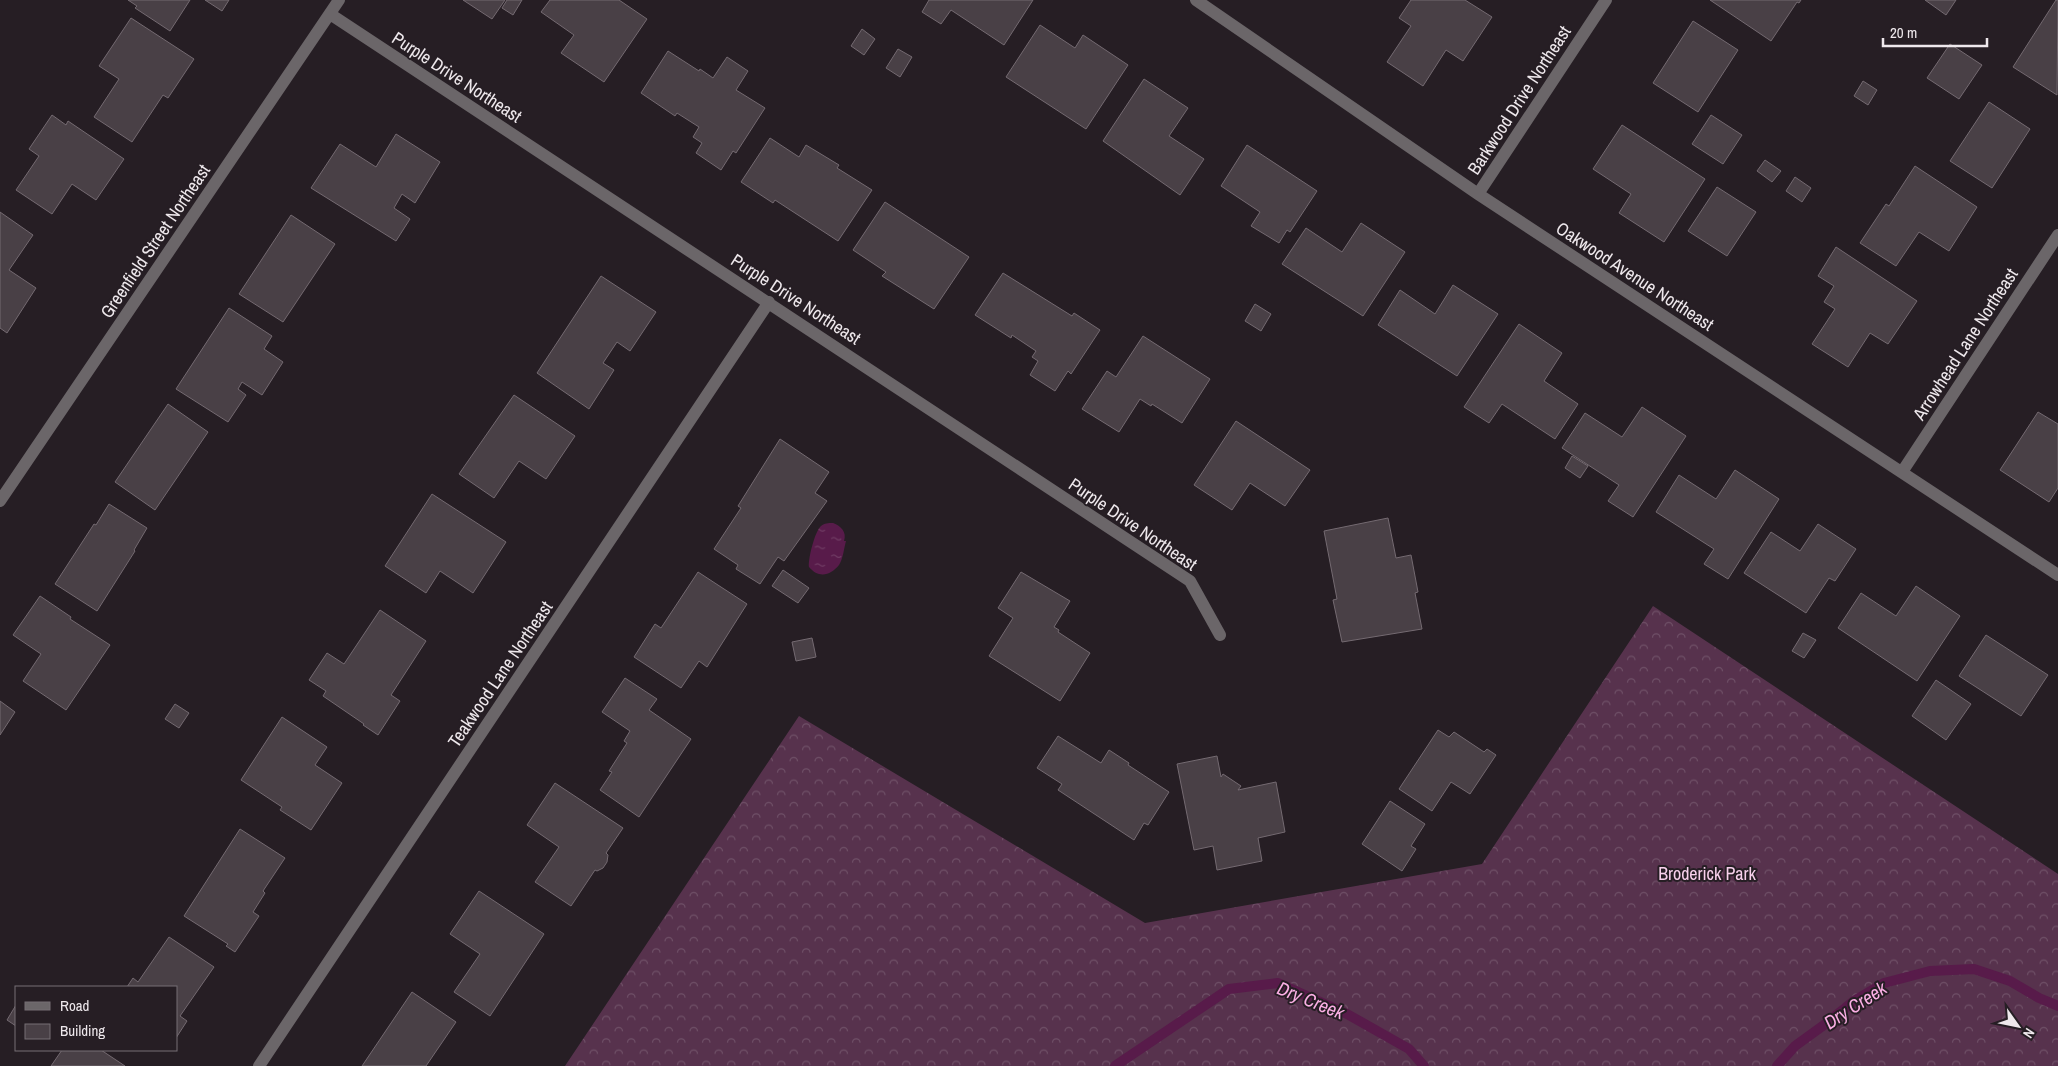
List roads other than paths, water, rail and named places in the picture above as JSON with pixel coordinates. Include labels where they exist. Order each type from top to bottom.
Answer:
[{"type":"street","name":"Greenfield Street Northeast","points":[[0,501],[339,0]]},
{"type":"street","name":"Oakwood Avenue Northeast","points":[[1196,0],[1478,194],[2058,575]]},
{"type":"street","name":"Barkwood Drive Northeast","points":[[1478,194],[1606,0]]},
{"type":"street","name":"Purple Drive Northeast","points":[[330,14],[1190,581],[1220,635]]},
{"type":"street","name":"Arrowhead Lane Northeast","points":[[1902,472],[2058,235]]},
{"type":"street","name":"Teakwood Lane Northeast","points":[[259,1066],[769,302]]},
{"type":"water","points":[[833,523],[844,532],[844,541],[846,541],[840,563],[829,573],[817,573],[809,567],[814,539],[821,526]]},
{"type":"waterway","name":"Dry Creek","points":[[1777,1066],[1795,1046],[1854,1001],[1884,983],[1930,971],[1974,969],[2010,981],[2039,998],[2058,1006]]},
{"type":"waterway","name":"Dry Creek","points":[[1115,1066],[1229,989],[1278,983],[1347,1014],[1409,1049],[1424,1066]]},
{"type":"park label","name":"Broderick Park","points":[[1707,873]]}]
